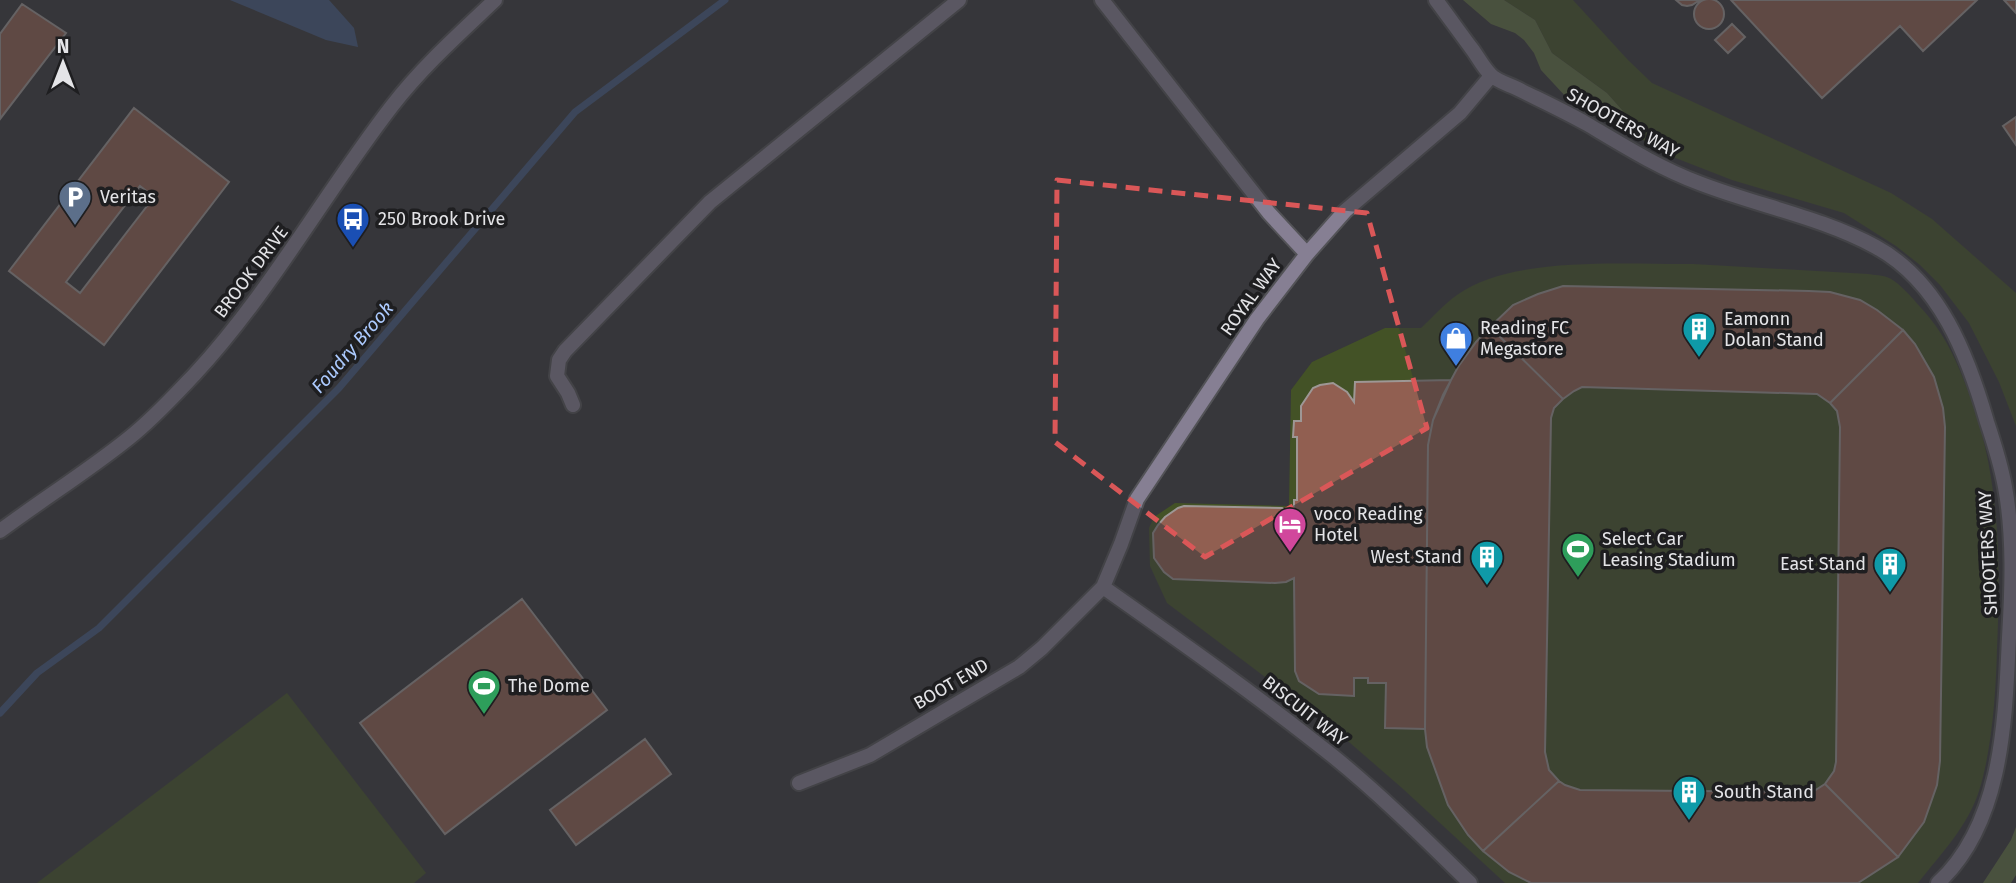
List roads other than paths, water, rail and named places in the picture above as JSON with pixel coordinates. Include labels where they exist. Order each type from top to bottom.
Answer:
[{"type":"street","name":"BROOK DRIVE","points":[[0,531],[131,437],[194,374],[287,257],[393,104],[440,51],[495,0]]},
{"type":"street","points":[[573,405],[557,376],[559,360],[590,324],[710,202],[959,0]]},
{"type":"street","points":[[1102,0],[1269,213],[1307,254]]},
{"type":"street","points":[[1436,0],[1491,76]]},
{"type":"street","name":"ROYAL WAY","points":[[1103,587],[1138,499],[1257,319],[1307,254],[1345,211],[1460,113],[1491,76]]},
{"type":"street","name":"SHOOTERS WAY","points":[[1491,76],[1564,111],[1647,161],[1748,201],[1815,221],[1880,249],[1911,272],[1953,331],[1972,373],[2005,488],[2011,550],[2011,606],[2005,711],[1994,779],[1981,820],[1970,841],[1938,883]]},
{"type":"street","name":"BOOT END","points":[[799,783],[870,755],[1019,667],[1042,649],[1103,587]]},
{"type":"street","name":"BISCUIT WAY","points":[[1103,587],[1220,669],[1335,758],[1416,830],[1470,883]]},
{"type":"water","points":[[230,0],[329,0],[354,28],[358,47],[326,40]]},
{"type":"waterway","name":"Foudry Brook","points":[[0,713],[37,673],[99,628],[339,388],[575,112],[725,0]]},
{"type":"place","name":"Veritas","points":[[75,227]]},
{"type":"place","name":"250 Brook Drive","points":[[353,249]]},
{"type":"place","name":"Eamonn Dolan Stand","points":[[1699,359]]},
{"type":"place","name":"Reading FC Megastore","points":[[1456,368]]},
{"type":"place","name":"voco Reading Hotel","points":[[1290,554]]},
{"type":"place","name":"Select Car Leasing Stadium","points":[[1578,579]]},
{"type":"place","name":"West Stand","points":[[1487,587]]},
{"type":"place","name":"East Stand","points":[[1890,594]]},
{"type":"place","name":"The Dome","points":[[484,716]]},
{"type":"place","name":"South Stand","points":[[1689,822]]}]
